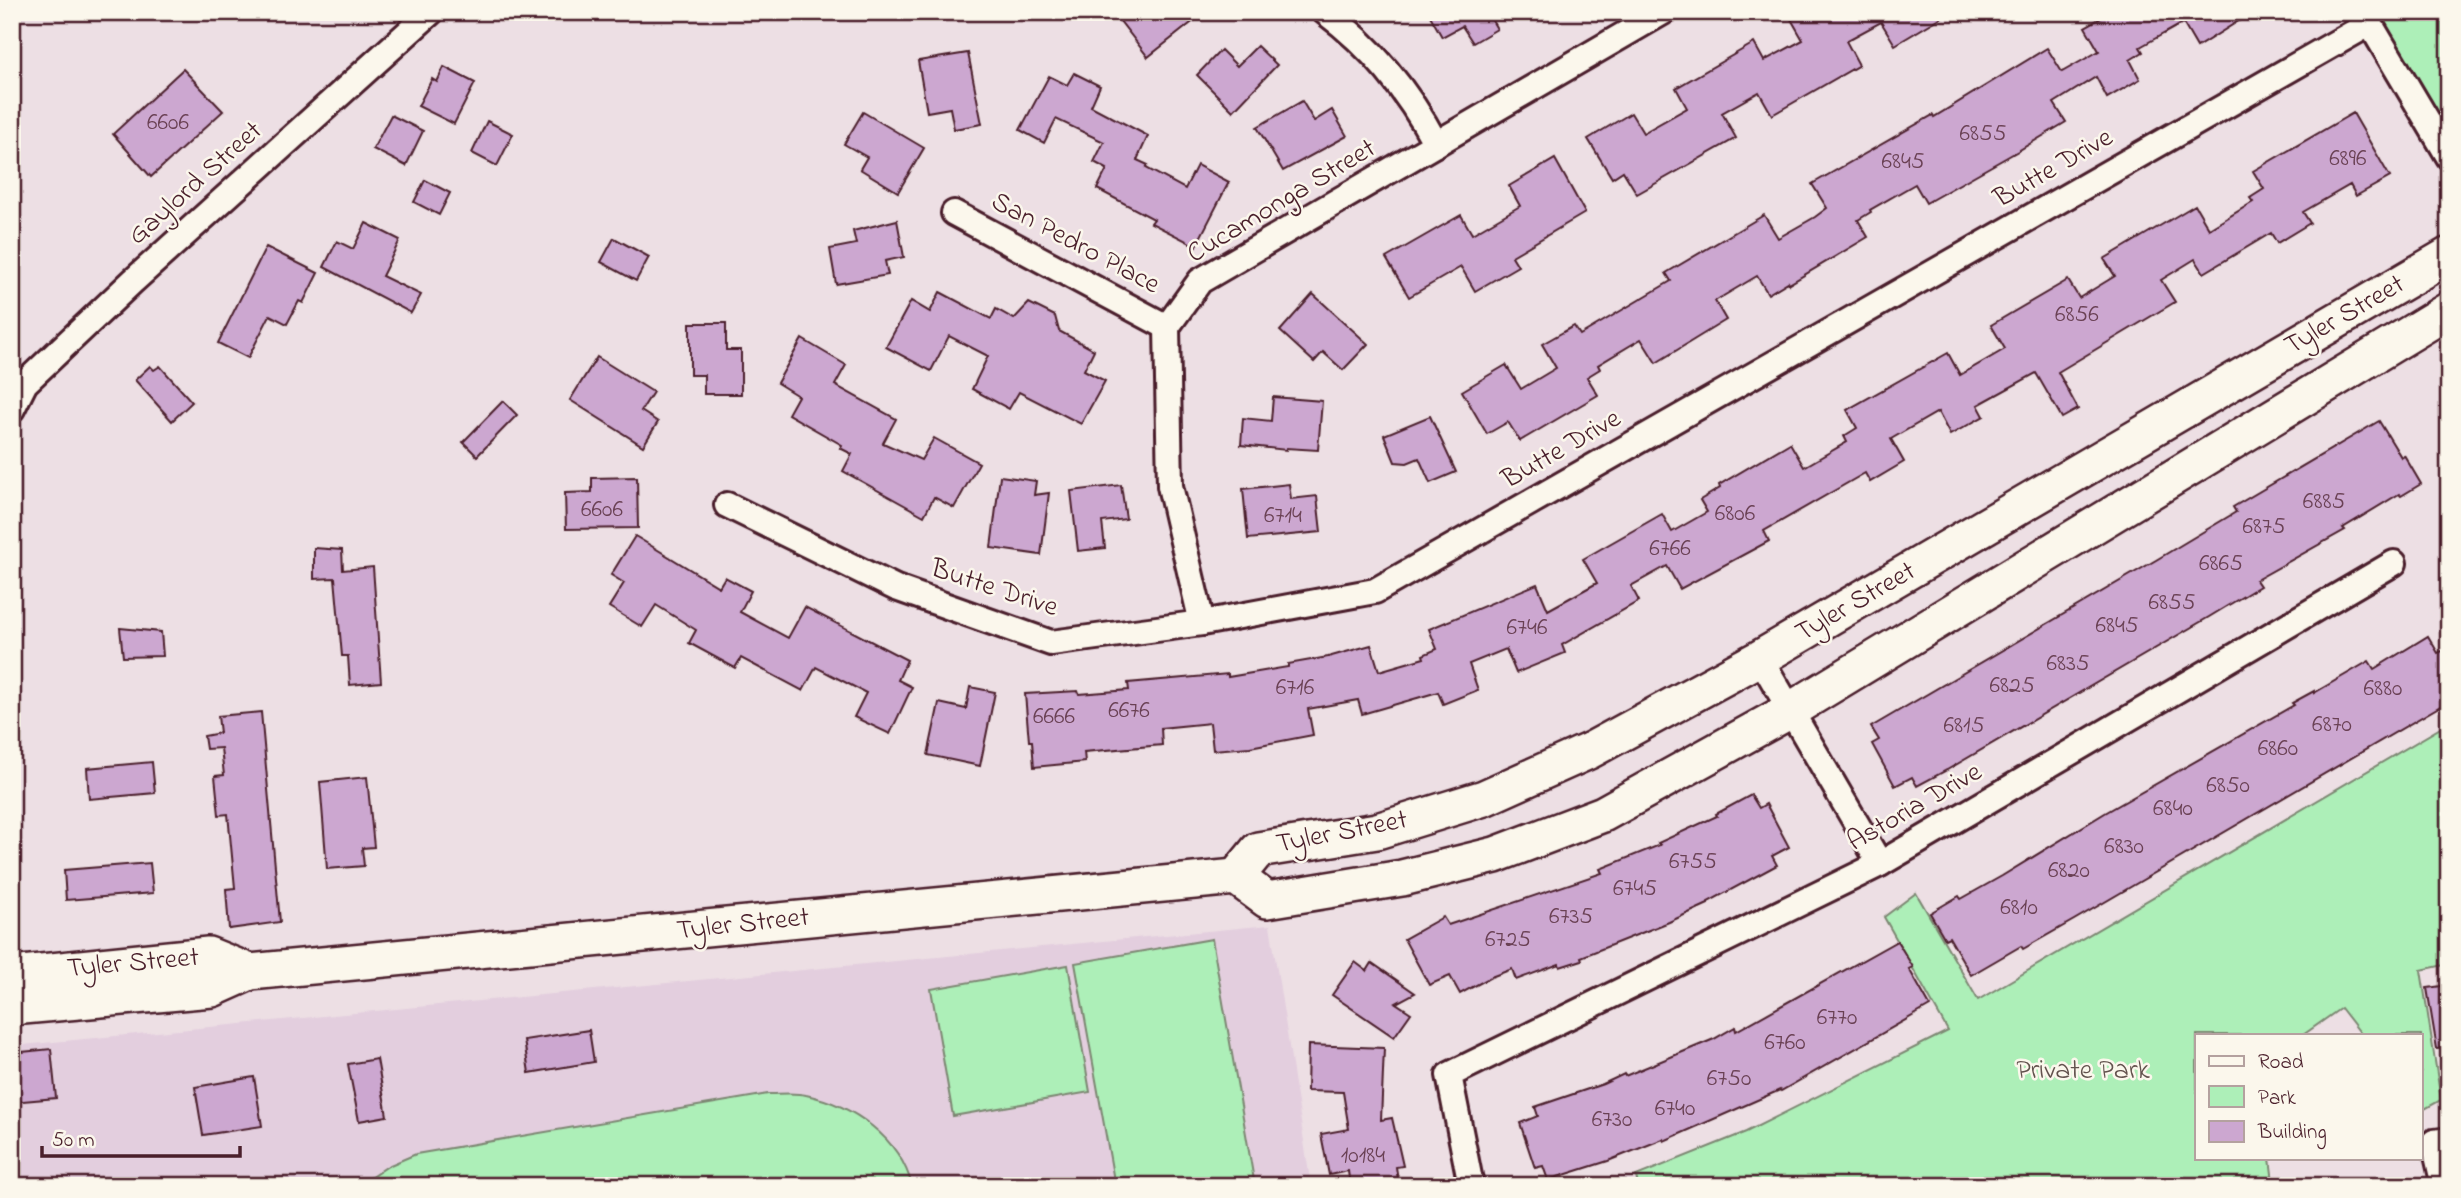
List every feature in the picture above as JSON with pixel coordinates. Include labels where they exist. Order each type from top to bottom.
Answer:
[{"type":"main road","name":"Tyler Street","points":[[1236,877],[1258,850],[1377,831],[1484,798],[1591,750],[1760,659],[2449,255]]},
{"type":"main road","name":"Tyler Street","points":[[12,1007],[212,989],[250,972],[1236,877],[1267,900],[1402,878],[1495,855],[1603,814],[1789,711],[2449,310]]},
{"type":"main road","name":"Tyler Street","points":[[12,975],[208,955],[250,972]]},
{"type":"street","name":"Gaylord Street","points":[[12,409],[25,383],[133,281],[430,12]]},
{"type":"street","points":[[1325,12],[1350,31],[1391,75],[1424,121],[1436,144]]},
{"type":"street","name":"Cucamonga Street","points":[[1167,327],[1200,281],[1662,12]]},
{"type":"street","points":[[2366,18],[2449,158]]},
{"type":"street","name":"Butte Drive","points":[[727,505],[895,588],[1051,643],[1202,623],[1375,591],[2366,18]]},
{"type":"street","name":"San Pedro Place","points":[[954,213],[1167,327]]},
{"type":"street","points":[[1167,327],[1170,486],[1202,623]]},
{"type":"street","name":"Astoria Drive","points":[[1471,1186],[1449,1074],[1880,864],[2394,563]]},
{"type":"street","points":[[1760,659],[1880,864]]},
{"type":"street","points":[[2444,1186],[2434,1142],[2449,1140]]},
{"type":"shaded area","points":[[1270,925],[1311,1186],[12,1186],[12,1046]]},
{"type":"green space","points":[[2378,12],[2449,12],[2449,122],[2441,118]]},
{"type":"green space","name":"Private Park","points":[[2449,723],[2449,964],[2421,970],[2441,1100],[2422,1110],[2422,1034],[2361,1034],[2341,1008],[2304,1034],[2195,1034],[2195,1160],[2270,1160],[2273,1182],[2251,1186],[1638,1186],[1636,1176],[1746,1132],[1948,1031],[1884,917],[1916,893],[1978,1000]]},
{"type":"green space","points":[[1212,939],[1255,1186],[1115,1186],[1075,963]]},
{"type":"green space","points":[[1068,965],[1090,1092],[953,1116],[931,989]]},
{"type":"green space","points":[[768,1094],[806,1095],[841,1107],[857,1116],[872,1126],[897,1153],[912,1186],[358,1186],[388,1166],[416,1154]]},
{"type":"building","points":[[1113,12],[1205,12],[1148,57]]},
{"type":"building","points":[[1428,12],[1487,12],[1497,29],[1473,43],[1462,26],[1442,37]]},
{"type":"building","points":[[1803,12],[1950,12],[1895,45],[1881,22],[1846,41],[1859,65],[1772,115],[1759,92],[1722,113],[1736,138],[1637,194],[1623,171],[1612,178],[1588,139],[1631,113],[1643,133],[1687,108],[1676,88],[1754,43],[1764,61],[1803,40],[1791,19]]},
{"type":"building","points":[[2112,12],[2253,12],[2197,47],[2183,23],[2140,47],[2143,52],[2130,60],[2140,79],[2107,98],[2096,77],[2054,103],[2066,122],[2018,151],[1926,203],[1915,184],[1870,210],[1871,212],[1858,220],[1868,237],[1789,284],[1788,282],[1768,294],[1757,276],[1715,301],[1726,320],[1656,363],[1641,339],[1598,365],[1600,369],[1587,377],[1598,395],[1520,441],[1508,422],[1487,434],[1462,391],[1506,365],[1521,389],[1556,368],[1542,344],[1574,326],[1580,335],[1671,281],[1666,273],[1764,215],[1778,238],[1815,217],[1827,208],[1812,184],[1933,115],[1934,117],[2047,48],[2062,72],[2099,51],[2085,27]]},
{"type":"building","points":[[1257,46],[1277,65],[1233,111],[1197,75],[1221,50],[1237,66]]},
{"type":"building","points":[[968,53],[982,124],[954,129],[950,108],[927,112],[918,61]]},
{"type":"building","points":[[444,67],[475,83],[454,124],[418,106],[432,79],[437,82]]},
{"type":"building","points":[[183,69],[223,111],[151,177],[113,134]]},
{"type":"building","points":[[1074,73],[1100,86],[1091,106],[1148,136],[1137,160],[1148,165],[1146,168],[1185,189],[1197,165],[1229,182],[1196,246],[1151,223],[1154,219],[1097,189],[1107,169],[1094,162],[1104,142],[1056,119],[1044,143],[1020,130],[1049,76],[1067,85]]},
{"type":"building","points":[[1302,101],[1314,121],[1332,110],[1347,136],[1283,171],[1257,127]]},
{"type":"building","points":[[863,112],[924,148],[898,192],[860,169],[867,157],[844,144]]},
{"type":"building","points":[[2353,113],[2390,177],[2356,196],[2350,185],[2303,212],[2310,223],[2277,243],[2271,233],[2204,273],[2195,259],[2161,280],[2175,302],[2058,372],[2078,409],[2062,418],[2036,373],[1978,405],[1984,416],[1950,435],[1938,412],[1891,439],[1904,462],[1870,482],[1865,473],[1764,531],[1769,541],[1680,589],[1667,566],[1631,586],[1639,601],[1562,645],[1565,653],[1516,673],[1506,649],[1469,664],[1478,690],[1443,704],[1438,692],[1362,714],[1358,700],[1308,709],[1313,735],[1250,747],[1213,750],[1210,723],[1161,728],[1162,745],[1084,752],[1085,762],[1034,767],[1025,694],[1129,690],[1128,683],[1228,674],[1228,677],[1288,667],[1288,664],[1328,657],[1371,645],[1379,671],[1424,658],[1423,655],[1437,649],[1429,629],[1537,584],[1548,610],[1597,583],[1583,559],[1662,514],[1672,532],[1707,512],[1700,500],[1720,488],[1719,485],[1790,443],[1804,467],[1847,442],[1844,436],[1857,428],[1847,410],[1948,353],[1960,375],[2005,349],[1991,325],[2068,280],[2079,298],[2115,276],[2104,259],[2195,205],[2209,229],[2253,202],[2250,198],[2264,189],[2253,171]]},
{"type":"building","points":[[391,115],[423,131],[406,166],[373,149]]},
{"type":"building","points":[[487,121],[513,134],[497,166],[472,153]]},
{"type":"building","points":[[1555,159],[1585,213],[1512,256],[1518,266],[1475,291],[1461,267],[1409,297],[1386,258],[1461,215],[1472,234],[1520,206],[1509,186]]},
{"type":"building","points":[[425,180],[450,193],[439,215],[414,202]]},
{"type":"building","points":[[897,220],[904,257],[885,261],[888,275],[836,284],[830,249],[856,244],[853,231]]},
{"type":"building","points":[[366,223],[400,240],[382,276],[421,295],[411,313],[324,267],[337,241],[353,249]]},
{"type":"building","points":[[614,238],[649,257],[636,281],[601,262]]},
{"type":"building","points":[[266,247],[318,273],[303,303],[299,301],[287,324],[270,315],[248,358],[218,343]]},
{"type":"building","points":[[940,292],[991,319],[996,309],[1014,319],[1029,303],[1055,316],[1059,331],[1094,350],[1084,370],[1105,381],[1081,424],[1019,392],[1009,409],[972,389],[988,356],[949,336],[931,371],[886,347],[911,301],[930,312]]},
{"type":"building","points":[[1313,294],[1368,344],[1343,370],[1323,352],[1314,362],[1280,331]]},
{"type":"building","points":[[690,323],[726,323],[726,350],[741,350],[741,394],[704,394],[704,375],[690,375]]},
{"type":"building","points":[[802,339],[846,365],[835,385],[896,419],[883,443],[921,460],[934,438],[979,463],[954,508],[934,497],[924,516],[843,471],[852,454],[840,448],[842,445],[788,414],[798,396],[777,383]]},
{"type":"building","points":[[597,357],[653,392],[641,411],[658,422],[643,446],[570,400]]},
{"type":"building","points":[[150,366],[154,370],[160,366],[192,402],[172,421],[135,380]]},
{"type":"building","points":[[1273,397],[1322,401],[1318,450],[1241,445],[1243,418],[1271,421]]},
{"type":"building","points":[[503,401],[517,415],[477,456],[463,442]]},
{"type":"building","points":[[1430,416],[1456,472],[1430,483],[1419,458],[1407,463],[1395,462],[1384,435]]},
{"type":"building","points":[[2379,421],[2421,484],[2401,496],[2399,494],[2343,528],[2345,530],[2256,580],[2260,586],[2209,617],[1947,770],[1917,786],[1912,777],[1895,786],[1872,744],[1879,740],[1871,727],[2236,512],[2233,507]]},
{"type":"building","points":[[1000,476],[1036,481],[1034,495],[1049,493],[1041,555],[991,548]]},
{"type":"building","points":[[637,477],[638,528],[566,529],[565,493],[592,492],[592,478]]},
{"type":"building","points":[[1289,484],[1291,499],[1317,496],[1321,532],[1248,539],[1243,489]]},
{"type":"building","points":[[1121,485],[1126,519],[1102,522],[1105,548],[1078,551],[1071,491]]},
{"type":"building","points":[[635,536],[719,587],[725,577],[751,591],[740,612],[788,638],[805,607],[907,660],[898,680],[912,687],[890,734],[854,717],[866,693],[816,667],[803,691],[741,658],[735,668],[689,643],[696,630],[656,605],[642,627],[609,607],[624,583],[611,575]]},
{"type":"building","points":[[314,548],[342,550],[343,570],[373,567],[381,682],[350,685],[348,656],[342,656],[335,578],[314,579]]},
{"type":"building","points":[[120,628],[161,632],[163,656],[123,657]]},
{"type":"building","points":[[2428,636],[2438,653],[2449,648],[2449,701],[2074,920],[1971,975],[1949,937],[1945,939],[1930,913],[2002,876],[2105,813],[2294,705],[2292,703],[2369,661],[2374,669]]},
{"type":"building","points":[[970,687],[995,692],[980,766],[928,755],[939,703],[966,709]]},
{"type":"building","points":[[261,712],[280,922],[229,929],[226,889],[235,888],[228,814],[219,815],[215,776],[224,775],[221,748],[206,749],[204,736],[220,733],[218,716]]},
{"type":"building","points":[[152,762],[155,793],[89,799],[87,768]]},
{"type":"building","points":[[367,777],[374,847],[362,848],[364,866],[327,869],[320,782]]},
{"type":"building","points":[[1751,795],[1759,808],[1766,804],[1789,847],[1772,856],[1777,865],[1708,904],[1581,957],[1582,960],[1560,967],[1559,964],[1516,980],[1512,969],[1460,994],[1450,976],[1429,985],[1404,939],[1443,917],[1448,925],[1602,873],[1600,869],[1660,845],[1658,843],[1717,816],[1716,814]]},
{"type":"building","points":[[150,863],[153,893],[66,900],[64,870]]},
{"type":"building","points":[[1897,941],[1913,967],[1909,969],[1930,1006],[1781,1091],[1664,1141],[1663,1139],[1608,1161],[1548,1180],[1543,1166],[1535,1168],[1520,1123],[1538,1116],[1535,1107],[1624,1074],[1625,1076],[1714,1039],[1735,1027],[1736,1031]]},
{"type":"building","points":[[1355,962],[1367,971],[1372,963],[1415,993],[1396,1003],[1411,1013],[1394,1037],[1332,995]]},
{"type":"building","points":[[2449,985],[2449,1048],[2437,1049],[2427,988]]},
{"type":"building","points":[[589,1030],[594,1062],[529,1073],[524,1040]]},
{"type":"building","points":[[1308,1045],[1384,1048],[1381,1120],[1392,1118],[1403,1166],[1396,1167],[1399,1186],[1350,1186],[1348,1171],[1329,1175],[1321,1134],[1349,1129],[1343,1092],[1307,1091]]},
{"type":"building","points":[[51,1049],[56,1098],[12,1102],[12,1053]]},
{"type":"building","points":[[377,1059],[387,1116],[359,1121],[348,1064]]},
{"type":"building","points":[[254,1077],[262,1126],[203,1135],[195,1087]]}]
